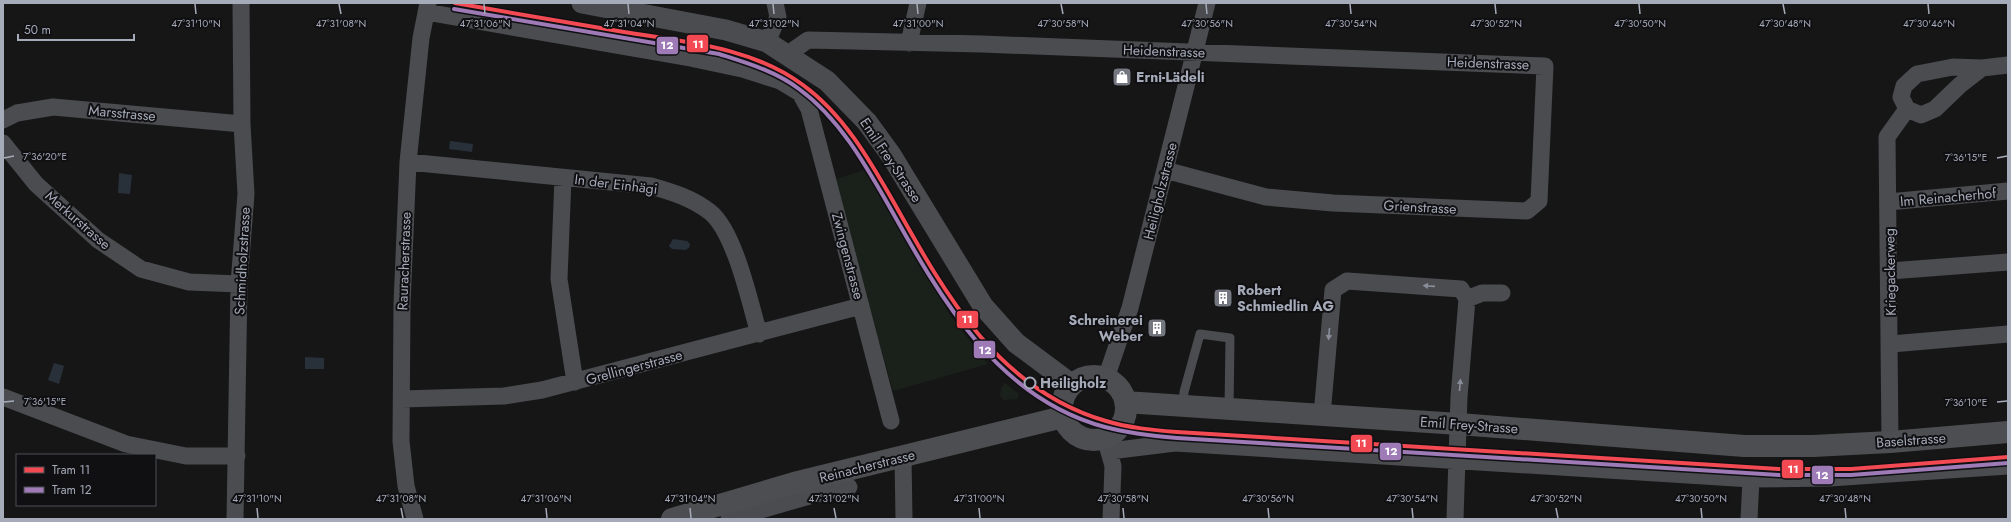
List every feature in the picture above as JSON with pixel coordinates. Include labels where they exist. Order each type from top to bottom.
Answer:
[{"type":"main road","points":[[1090,376],[1106,378],[1117,385],[1125,402],[1123,422],[1114,432],[1107,445],[1079,436],[1071,430],[1063,417],[1062,400],[1072,384],[1080,378],[1090,376]]},
{"type":"main road","name":"Emil Frey-Strasse","points":[[1125,402],[1459,424],[1744,446],[1814,446]]},
{"type":"main road","name":"Reinacherstrasse","points":[[672,519],[794,483],[1063,417]]},
{"type":"main road","name":"Baselstrasse","points":[[1814,446],[1890,442],[2008,432]]},
{"type":"street","name":"Schmidholzstrasse","points":[[235,519],[239,284],[246,194],[242,124],[241,3]]},
{"type":"street","name":"Emil Frey-Strasse","points":[[582,3],[726,30],[767,42],[788,54],[827,81],[867,122],[895,162],[983,306],[998,324],[1032,357],[1072,384]]},
{"type":"street","points":[[767,42],[778,17],[775,3]]},
{"type":"street","points":[[909,43],[918,3]]},
{"type":"street","name":"Heiligholzstrasse","points":[[1106,378],[1130,308],[1207,3]]},
{"type":"street","name":"Zwingenstrasse","points":[[427,7],[712,62],[742,69],[780,81],[800,93],[809,109],[891,421]]},
{"type":"street","name":"Rauracherstrasse","points":[[416,519],[406,486],[401,441],[402,304],[408,162],[421,38],[427,7]]},
{"type":"street","name":"Heidenstrasse","points":[[788,54],[808,40],[982,44],[1545,66]]},
{"type":"street","points":[[1982,68],[1960,84],[1935,109],[1922,115],[1907,108],[1901,97],[1904,86],[1918,74],[1953,67],[1982,68],[2008,65]]},
{"type":"street","name":"Grienstrasse","points":[[1165,170],[1266,197],[1333,203],[1527,212],[1539,201],[1545,66]]},
{"type":"street","name":"Marsstrasse","points":[[3,120],[16,113],[53,107],[242,124]]},
{"type":"street","name":"Kriegackerweg","points":[[1890,442],[1891,344],[1887,137],[1907,108]]},
{"type":"street","name":"Merkurstrasse","points":[[3,142],[36,184],[98,240],[141,268],[189,282],[239,284]]},
{"type":"street","name":"In der Einhägi","points":[[408,162],[651,186],[682,195],[711,213],[728,237],[739,264],[759,334]]},
{"type":"street","points":[[563,178],[559,279],[575,382]]},
{"type":"street","name":"Im Reinacherhof","points":[[1888,202],[2008,191]]},
{"type":"street","points":[[1890,271],[2008,262]]},
{"type":"street","points":[[1322,415],[1333,290],[1347,281],[1461,289],[1467,299],[1459,397],[1455,519]]},
{"type":"street","points":[[1467,299],[1482,293],[1502,293]]},
{"type":"street","name":"Grellingerstrasse","points":[[402,399],[504,396],[575,382],[861,306]]},
{"type":"street","points":[[1891,344],[2008,334]]},
{"type":"street","points":[[3,397],[126,444],[186,456],[237,456]]},
{"type":"street","points":[[1111,519],[1113,466],[1107,445],[1175,443],[1458,462],[1751,479],[1830,478],[2008,466]]},
{"type":"street","points":[[903,457],[904,519]]},
{"type":"street","points":[[1749,519],[1751,479]]},
{"type":"street","points":[[729,519],[827,491],[849,487]]},
{"type":"lane","points":[[1183,405],[1184,392],[1200,334],[1230,338],[1228,408]]},
{"type":"shaded area","points":[[450,141],[473,144],[472,152],[449,149]]},
{"type":"shaded area","points":[[867,169],[950,315],[988,364],[893,391],[834,180]]},
{"type":"shaded area","points":[[119,173],[132,175],[130,194],[118,193]]},
{"type":"shaded area","points":[[673,239],[687,241],[690,244],[689,248],[685,250],[672,249],[669,246]]},
{"type":"shaded area","points":[[305,357],[324,358],[324,369],[305,369]]},
{"type":"shaded area","points":[[54,363],[64,366],[59,384],[48,380]]},
{"type":"shaded area","points":[[1005,383],[1019,394],[1017,399],[1004,400],[1000,396],[1001,388]]},
{"type":"tram line","name":"11","points":[[455,3],[694,43],[740,54],[783,72],[803,85],[831,109],[843,123],[865,153],[933,270],[978,334],[1004,362],[1034,386],[1068,406],[1106,421],[1132,427],[1177,432],[1779,469],[1851,469],[2008,457]]},
{"type":"tram line","name":"12","points":[[454,9],[719,54],[760,68],[790,83],[827,114],[861,158],[929,275],[975,340],[1002,368],[1032,393],[1067,413],[1105,427],[1141,434],[1177,438],[1779,475],[1851,475],[2008,463]]},
{"type":"place","name":"Erni-Lädeli","points":[[1122,77]]},
{"type":"place","name":"Robert Schmiedlin AG","points":[[1223,298]]},
{"type":"place","name":"Schreinerei Weber","points":[[1157,328]]},
{"type":"place","name":"Heiligholz","points":[[1030,383]]}]
